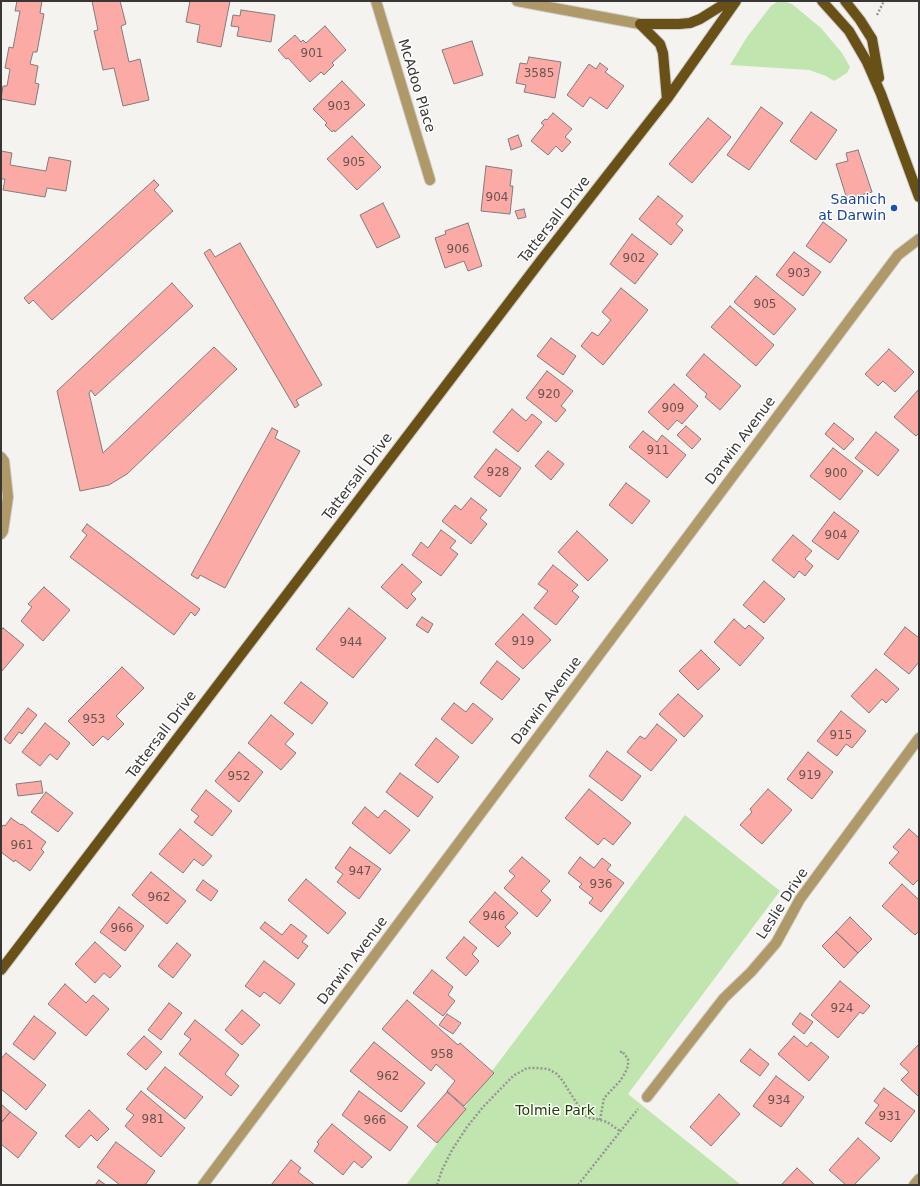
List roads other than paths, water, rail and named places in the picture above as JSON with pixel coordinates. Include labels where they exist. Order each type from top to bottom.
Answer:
[{"type":"main road","points":[[640,24],[690,23],[700,19],[730,1]]},
{"type":"main road","name":"Tattersall Drive","points":[[1,970],[542,259],[667,99],[736,1]]},
{"type":"main road","points":[[822,1],[849,31],[868,62],[917,185],[919,197]]},
{"type":"main road","points":[[845,1],[872,38],[882,94]]},
{"type":"main road","points":[[640,24],[660,44],[664,53],[667,99]]},
{"type":"street","name":"McAdoo Place","points":[[376,1],[430,180]]},
{"type":"street","points":[[517,1],[640,24]]},
{"type":"street","name":"Darwin Avenue","points":[[203,1185],[898,255],[919,239]]},
{"type":"street","points":[[1,457],[4,461],[8,497],[3,531],[1,534]]},
{"type":"street","name":"Leslie Drive","points":[[647,1098],[724,998],[751,972],[776,943],[800,899],[919,738]]},
{"type":"street","points":[[914,1185],[919,1179]]},
{"type":"place","name":"Saanich at Darwin","points":[[894,208]]},
{"type":"park label","name":"Tolmie Park","points":[[555,1111]]}]
